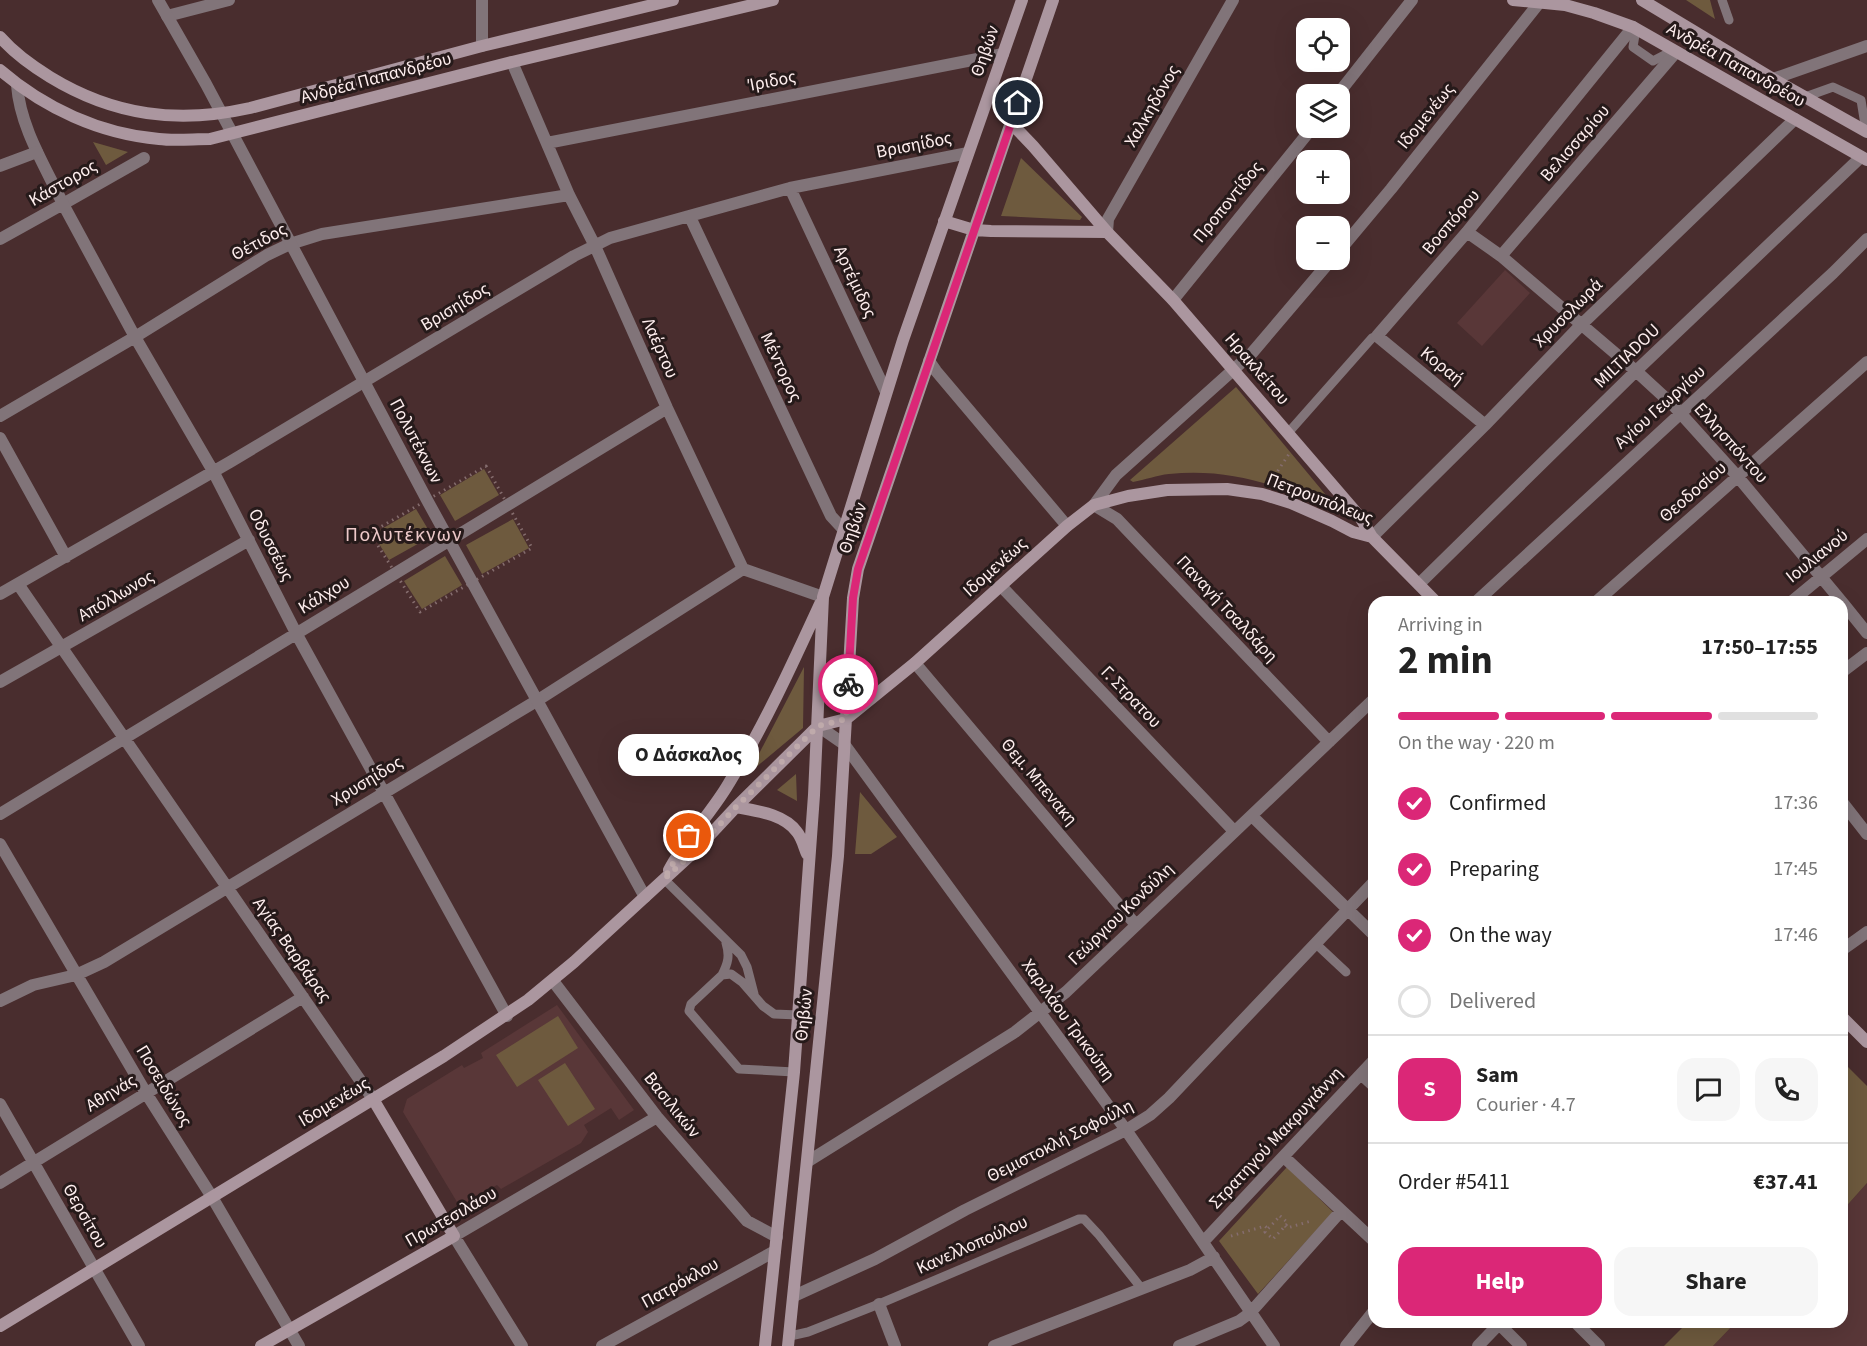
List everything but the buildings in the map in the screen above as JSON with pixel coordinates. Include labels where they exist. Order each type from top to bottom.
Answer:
[{"type":"main road","name":"Ανδρέα Παπανδρέου","points":[[0,37],[31,65],[84,96],[110,106],[163,116],[221,114],[372,77],[482,46],[673,0]]},
{"type":"main road","name":"Ανδρέα Παπανδρέου","points":[[0,70],[17,85],[54,109],[107,129],[134,136],[160,139],[210,139],[512,62],[773,0]]},
{"type":"main road","name":"Θηβών","points":[[765,1346],[794,1072],[818,726],[823,597],[886,392],[1022,0]]},
{"type":"main road","name":"Θηβών","points":[[789,1341],[838,856],[853,598],[858,569],[1053,0]]},
{"type":"main road","name":"Ανδρέα Παπανδρέου","points":[[1513,0],[1565,5],[1635,28],[1864,158]]},
{"type":"main road","name":"Ανδρέα Παπανδρέου","points":[[1642,0],[1773,79],[1866,131]]},
{"type":"main road","name":"Ηρακλείτου","points":[[1011,123],[1107,231],[1173,300],[1360,517],[1372,537]]},
{"type":"main road","points":[[944,221],[975,230],[1107,231]]},
{"type":"main road","name":"Πετρουπόλεως","points":[[1094,505],[1128,496],[1190,489],[1227,489],[1262,494],[1291,503],[1353,532],[1372,537],[1430,596]]},
{"type":"main road","name":"Ιδομενέως","points":[[0,1326],[507,1016],[553,981],[696,850],[818,726],[846,719],[915,663],[1067,526],[1094,505]]},
{"type":"main road","name":"Ιδομενέως","points":[[664,879],[689,836],[710,811],[749,750],[823,597]]},
{"type":"main road","points":[[736,807],[767,814],[790,824],[798,833],[808,856]]},
{"type":"main road","points":[[1848,1023],[1867,1042]]},
{"type":"main road","name":"Αγίας Βαρβάρας","points":[[373,1099],[454,1236]]},
{"type":"main road","name":"Πρωτεσιλάου","points":[[261,1346],[454,1236]]},
{"type":"street","name":"Πολυτέκνων","points":[[158,0],[645,897]]},
{"type":"street","points":[[167,16],[229,0]]},
{"type":"street","points":[[482,0],[482,46]]},
{"type":"street","name":"Χαλκηδόνος","points":[[1107,231],[1108,219],[1233,0]]},
{"type":"street","points":[[1346,84],[1412,0]]},
{"type":"street","name":"Ιδομενέως","points":[[1350,238],[1539,3]]},
{"type":"street","name":"Βοσπόρου","points":[[1377,336],[1467,232],[1635,28]]},
{"type":"street","points":[[1773,79],[1867,46]]},
{"type":"street","name":"Βελισσαρίου","points":[[1501,256],[1675,51]]},
{"type":"street","name":"Ίριδος","points":[[547,143],[1003,54]]},
{"type":"street","name":"Λαέρτου","points":[[512,62],[569,195],[595,246],[667,408],[743,569]]},
{"type":"street","name":"Οδυσσέως","points":[[17,85],[19,104],[37,152],[63,204],[135,337],[213,471],[296,633],[507,1016]]},
{"type":"street","name":"Χρυσολωρά","points":[[1372,537],[1485,425],[1581,325],[1795,118]]},
{"type":"street","name":"Προποντίδος","points":[[1173,300],[1304,138]]},
{"type":"street","points":[[0,166],[37,152]]},
{"type":"street","name":"Βρισηίδος","points":[[0,594],[365,382],[574,256],[610,238],[790,188],[968,153]]},
{"type":"street","name":"Κάστορος","points":[[0,239],[144,158]]},
{"type":"street","name":"MILTIADOU","points":[[1419,584],[1636,371],[1864,158]]},
{"type":"street","name":"Αρτέμιδος","points":[[790,188],[886,392]]},
{"type":"street","name":"Θέτιδος","points":[[0,416],[135,337],[267,255],[290,244],[322,234],[569,195]]},
{"type":"street","name":"Μέντορος","points":[[690,216],[831,516],[843,529]]},
{"type":"street","name":"Ελλησπόντου","points":[[1467,232],[1501,256],[1636,371],[1680,413],[1738,477],[1837,596]]},
{"type":"street","name":"Αγίου Γεωργίου","points":[[1482,596],[1867,239]]},
{"type":"street","name":"Ιδομενέως","points":[[1094,505],[1116,475],[1252,353],[1323,270]]},
{"type":"street","name":"Κοραή","points":[[1377,336],[1485,425]]},
{"type":"street","points":[[930,360],[936,371],[1067,526]]},
{"type":"street","name":"Θεοδοσίου","points":[[1603,596],[1867,362]]},
{"type":"street","name":"Κάλχου","points":[[0,814],[667,408]]},
{"type":"street","points":[[0,438],[66,557]]},
{"type":"street","name":"Παναγή Τσαλδάρη","points":[[1094,505],[1117,519],[1329,742]]},
{"type":"street","name":"Ιουλιανού","points":[[1798,596],[1867,539]]},
{"type":"street","name":"Απόλλωνος","points":[[0,682],[249,540]]},
{"type":"street","points":[[743,569],[823,597]]},
{"type":"street","name":"Χρυσηίδος","points":[[0,1001],[33,985],[76,975],[104,962],[538,700],[743,569]]},
{"type":"street","name":"Αγίας Βαρβάρας","points":[[18,584],[373,1099]]},
{"type":"street","name":"Γ. Στρατου","points":[[1001,586],[1234,831]]},
{"type":"street","name":"Ελλησπόντου","points":[[1848,609],[1867,633]]},
{"type":"street","points":[[1848,667],[1867,652]]},
{"type":"street","name":"Θεμ. Μπενακη","points":[[915,663],[1136,925]]},
{"type":"street","name":"Γεώργιου Κονδύλη","points":[[807,1162],[1016,1032],[1041,1013],[1368,705]]},
{"type":"street","name":"Χαριλάου Τρικούπη","points":[[818,726],[844,744],[1126,1130],[1274,1346]]},
{"type":"street","points":[[1848,810],[1867,834]]},
{"type":"street","points":[[1252,816],[1368,929]]},
{"type":"street","name":"Ποσειδώνος","points":[[0,844],[299,1346]]},
{"type":"street","name":"Θεμιστοκλή Σοφούλη","points":[[794,1296],[875,1259],[965,1210],[1126,1130],[1149,1115],[1169,1098],[1368,888]]},
{"type":"street","points":[[1848,946],[1867,932]]},
{"type":"street","name":"Βασιλικών","points":[[553,981],[657,1118],[747,1221],[777,1237]]},
{"type":"street","name":"Αθηνάς","points":[[0,1183],[303,997]]},
{"type":"street","name":"Στρατηγού Μακρυγιάννη","points":[[1203,1241],[1368,1066]]},
{"type":"street","points":[[1360,1074],[1368,1081]]},
{"type":"street","name":"Θερσίτου","points":[[0,1104],[139,1346]]},
{"type":"street","name":"Πρωτεσιλάου","points":[[454,1236],[657,1118]]},
{"type":"street","points":[[1284,1157],[1368,1236]]},
{"type":"street","points":[[1179,1346],[1239,1321],[1250,1313],[1341,1211]]},
{"type":"street","name":"Αγίας Βαρβάρας","points":[[454,1236],[522,1346]]},
{"type":"street","name":"Πατρόκλου","points":[[602,1346],[775,1251]]},
{"type":"street","points":[[994,1346],[1190,1270],[1214,1257]]},
{"type":"street","points":[[879,1304],[895,1346]]},
{"type":"street","points":[[1346,1346],[1368,1318]]},
{"type":"street","points":[[1478,1346],[1494,1328]]},
{"type":"street","points":[[1504,1328],[1521,1346]]},
{"type":"street","points":[[1581,1328],[1599,1346]]},
{"type":"lane","points":[[1722,0],[1729,20]]},
{"type":"lane","points":[[1635,28],[1633,48],[1653,61],[1675,51]]},
{"type":"lane","points":[[1805,97],[1833,87],[1861,100],[1866,131]]},
{"type":"lane","name":"Βοσπόρου","points":[[1288,432],[1372,338],[1377,336]]},
{"type":"lane","points":[[664,879],[744,961],[754,994]]},
{"type":"lane","points":[[724,938],[729,952],[728,963],[722,975],[691,1004],[688,1011],[739,1069],[794,1072]]},
{"type":"lane","points":[[1315,943],[1346,972]]},
{"type":"lane","points":[[722,975],[731,974],[742,981],[763,1006],[774,1014],[798,1015]]},
{"type":"lane","name":"Κανελλοπούλου","points":[[789,1341],[1079,1219],[1084,1219],[1099,1234],[1142,1289]]},
{"type":"path","points":[[1262,494],[1297,443]]},
{"type":"path","points":[[1280,1216],[1288,1223],[1273,1239],[1265,1232],[1268,1229],[1280,1216]]},
{"type":"path","points":[[1215,1229],[1231,1236],[1265,1226],[1268,1229]]},
{"type":"shaded area","points":[[1686,0],[1710,0],[1715,19]]},
{"type":"shaded area","points":[[93,142],[128,152],[106,165]]},
{"type":"shaded area","points":[[1021,158],[1082,217],[1080,220],[1001,216]]},
{"type":"shaded area","points":[[1505,270],[1530,293],[1482,346],[1457,323]]},
{"type":"shaded area","points":[[1236,387],[1340,512],[1338,514],[1277,487],[1236,477],[1192,473],[1164,475],[1133,482],[1130,480]]},
{"type":"shaded area","points":[[484,469],[499,495],[455,521],[440,495]]},
{"type":"shaded area","points":[[416,509],[432,536],[389,560],[373,534]]},
{"type":"shaded area","points":[[513,519],[529,548],[482,574],[466,545]]},
{"type":"shaded area","points":[[445,556],[462,585],[422,609],[404,581]]},
{"type":"shaded area","points":[[804,667],[803,728],[749,773]]},
{"type":"shaded area","points":[[796,774],[797,801],[777,790]]},
{"type":"shaded area","points":[[860,792],[897,837],[871,854],[855,854]]},
{"type":"shaded area","points":[[557,1005],[634,1110],[619,1120],[611,1108],[584,1125],[588,1132],[581,1143],[501,1189],[497,1185],[488,1190],[491,1196],[463,1212],[403,1112],[407,1099],[462,1065],[464,1068],[483,1058],[481,1053]]},
{"type":"shaded area","points":[[558,1016],[578,1048],[517,1087],[496,1055]]},
{"type":"shaded area","points":[[565,1063],[595,1109],[568,1126],[538,1080]]},
{"type":"shaded area","points":[[1848,1067],[1867,1086],[1867,1183],[1848,1204]]},
{"type":"shaded area","points":[[1287,1167],[1333,1212],[1258,1294],[1219,1241]]},
{"type":"shaded area","points":[[1867,1183],[1867,1346],[1713,1346],[1730,1328],[1848,1328],[1848,1204]]},
{"type":"shaded area","points":[[1682,1328],[1730,1328],[1713,1346],[1664,1346]]},
{"type":"way so far","points":[[689,836],[664,879],[696,850],[818,726],[846,719],[848,684]]},
{"type":"place","name":"Ο Δάσκαλος","points":[[689,836]]},
{"type":"district","name":"Πολυτέκνων","points":[[404,535]]},
{"type":"route","points":[[848,684],[853,598],[858,569],[1018,103]]}]
